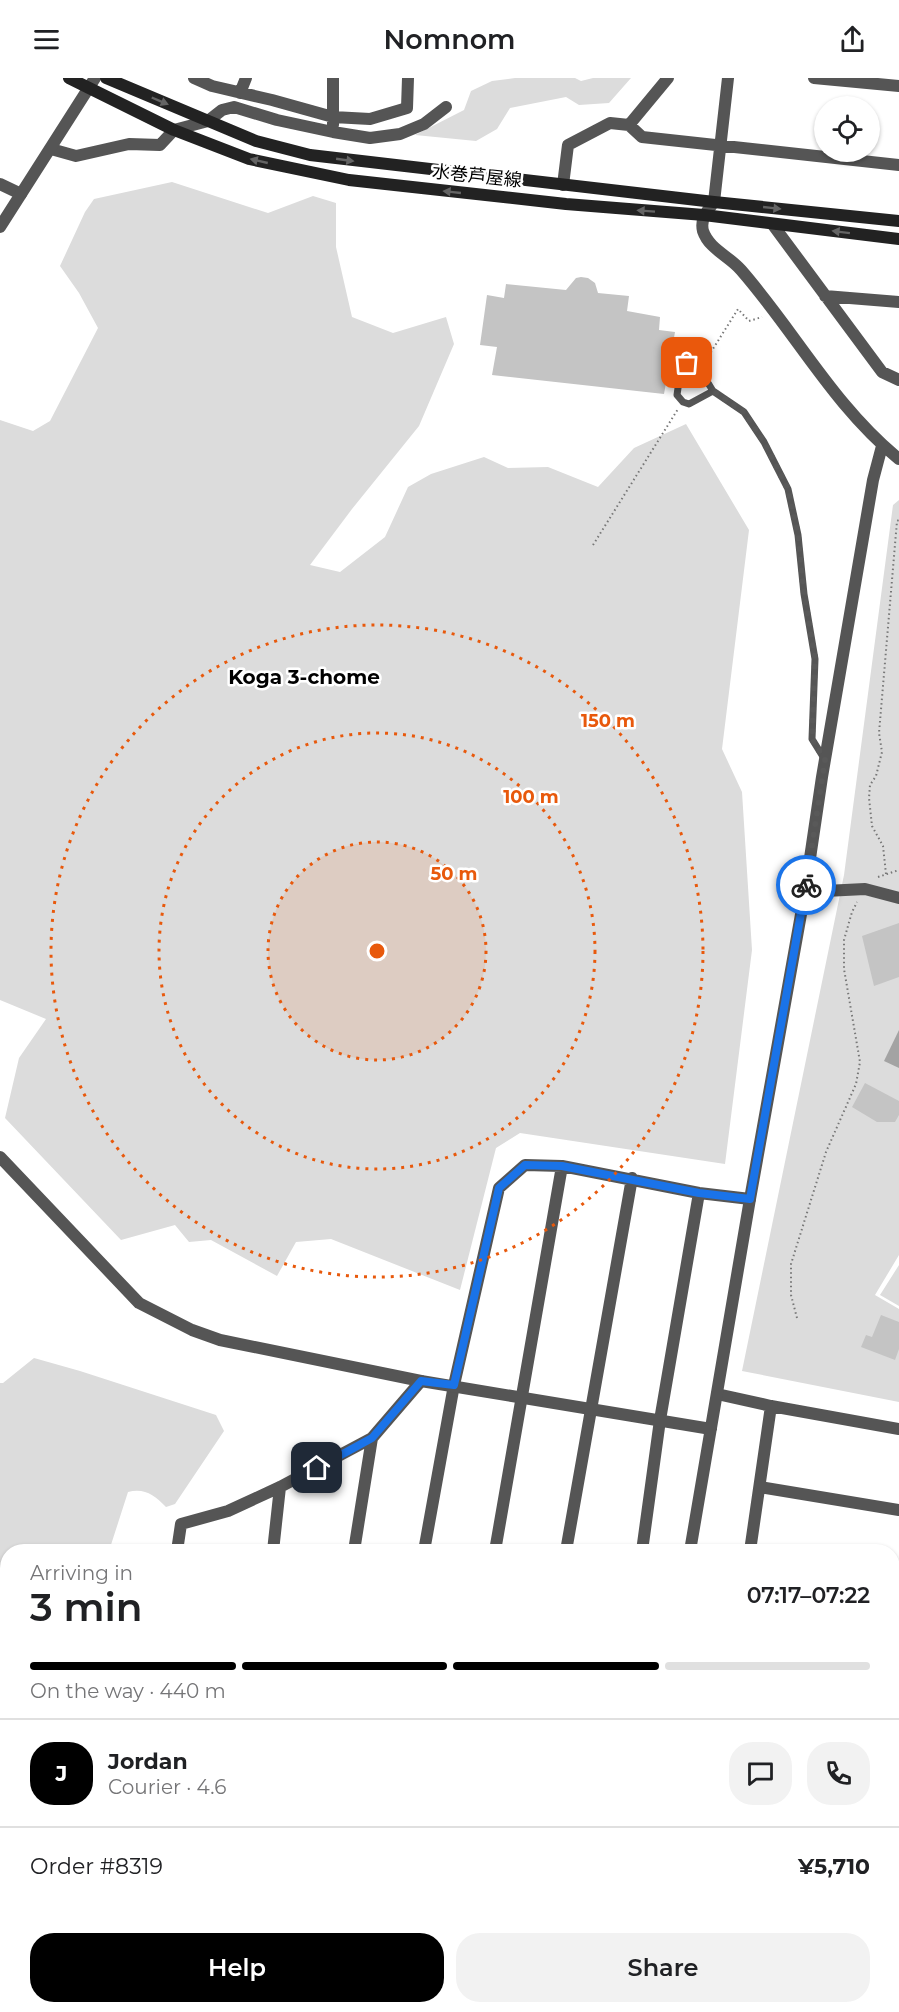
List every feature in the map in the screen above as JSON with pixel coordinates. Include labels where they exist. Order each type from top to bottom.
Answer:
[{"type":"main road","name":"水巻芦屋線","points":[[69,78],[93,83],[174,130],[249,159],[349,180],[566,204],[704,215],[899,239]]},
{"type":"main road","name":"水巻芦屋線","points":[[106,78],[256,141],[309,155],[899,221]]},
{"type":"street","points":[[194,78],[212,86],[333,117],[370,119],[407,108],[408,78]]},
{"type":"street","points":[[240,93],[246,78]]},
{"type":"street","points":[[333,78],[333,132]]},
{"type":"street","points":[[629,124],[668,78]]},
{"type":"street","points":[[728,78],[714,202],[704,215],[702,229],[709,243],[739,268],[850,414],[882,446],[899,459]]},
{"type":"street","points":[[814,78],[899,86]]},
{"type":"street","points":[[0,227],[93,83]]},
{"type":"street","points":[[51,149],[76,156],[129,144],[160,145],[174,130],[208,121],[222,110],[234,107],[277,120],[370,138],[400,134],[424,124],[446,107]]},
{"type":"street","points":[[563,185],[568,145],[610,123],[629,124],[642,137],[899,165]]},
{"type":"street","points":[[0,184],[21,194]]},
{"type":"street","points":[[773,225],[882,372],[899,380]]},
{"type":"street","points":[[825,296],[899,302]]},
{"type":"street","points":[[691,1544],[805,892],[822,777],[873,480],[882,446]]},
{"type":"street","points":[[805,892],[865,890],[899,898]]},
{"type":"street","points":[[0,1157],[139,1303],[192,1330],[220,1340],[421,1381],[711,1429]]},
{"type":"street","points":[[425,1544],[454,1385],[499,1188],[525,1165],[562,1166],[699,1193],[750,1199]]},
{"type":"street","points":[[496,1544],[562,1166]]},
{"type":"street","points":[[567,1544],[632,1178]]},
{"type":"street","points":[[643,1544],[660,1420],[699,1193]]},
{"type":"street","points":[[178,1544],[181,1524],[228,1511],[280,1487],[372,1438],[421,1381]]},
{"type":"street","points":[[717,1394],[899,1429]]},
{"type":"street","points":[[751,1544],[771,1406]]},
{"type":"street","points":[[355,1544],[372,1438]]},
{"type":"street","points":[[274,1544],[280,1487]]},
{"type":"street","points":[[760,1487],[899,1510]]},
{"type":"lane","points":[[713,391],[689,404],[682,402],[677,395],[681,367],[687,363],[700,370],[713,391],[744,412],[764,442],[788,489],[798,535],[804,594],[815,658],[812,739],[825,760],[822,777]]},
{"type":"path","points":[[700,370],[738,309],[749,321],[762,317]]},
{"type":"path","points":[[592,545],[682,402]]},
{"type":"path","points":[[886,874],[883,846],[872,826],[869,798],[870,785],[876,776],[882,752],[879,733],[897,521],[899,519]]},
{"type":"path","points":[[797,1318],[791,1295],[791,1264],[826,1152],[856,1084],[860,1062],[847,995],[844,940],[852,912],[865,890],[877,878],[899,870]]},
{"type":"shaded area","points":[[515,78],[575,78],[581,81],[593,78],[631,78],[609,103],[579,105],[566,97],[510,108],[497,129],[476,141],[415,135],[464,110],[471,91],[492,81]]},
{"type":"shaded area","points":[[172,182],[268,213],[313,196],[336,203],[336,247],[352,317],[393,333],[446,317],[454,344],[419,426],[310,565],[340,572],[385,537],[408,487],[431,474],[484,457],[508,468],[548,467],[598,487],[634,448],[686,424],[749,530],[722,749],[742,792],[752,950],[725,1164],[520,1133],[496,1148],[460,1290],[331,1239],[296,1242],[277,1276],[211,1240],[189,1242],[175,1225],[121,1240],[5,1118],[19,1058],[46,1019],[0,1000],[0,420],[33,431],[50,421],[98,328],[79,293],[60,266],[85,212],[94,199]]},
{"type":"shaded area","points":[[899,500],[899,1255],[875,1295],[899,1309],[899,1402],[742,1371],[844,875],[893,505]]},
{"type":"shaded area","points":[[899,1030],[899,1068],[884,1061]]},
{"type":"shaded area","points":[[899,1265],[899,1306],[880,1295]]},
{"type":"shaded area","points":[[34,1358],[216,1415],[224,1431],[175,1504],[166,1507],[149,1494],[139,1491],[128,1492],[111,1544],[0,1544],[0,1383]]},
{"type":"building","points":[[576,278],[588,278],[595,283],[598,293],[629,296],[627,311],[660,317],[659,330],[675,332],[664,394],[492,375],[497,347],[480,345],[487,295],[504,298],[506,284],[566,290]]},
{"type":"building","points":[[899,923],[899,977],[874,986],[862,936]]},
{"type":"building","points":[[865,1083],[899,1101],[899,1115],[895,1122],[877,1122],[852,1107]]},
{"type":"building","points":[[881,1315],[899,1322],[899,1349],[895,1360],[861,1347],[866,1335],[872,1337]]},
{"type":"way so far","points":[[687,363],[700,370],[713,391],[744,412],[764,442],[788,489],[798,535],[804,594],[815,658],[812,739],[825,760],[806,885]]},
{"type":"district","name":"Koga 3-chome","points":[[304,677]]},
{"type":"route","points":[[317,1468],[372,1438],[421,1381],[454,1385],[499,1188],[525,1165],[562,1166],[699,1193],[750,1199],[806,885]]}]
